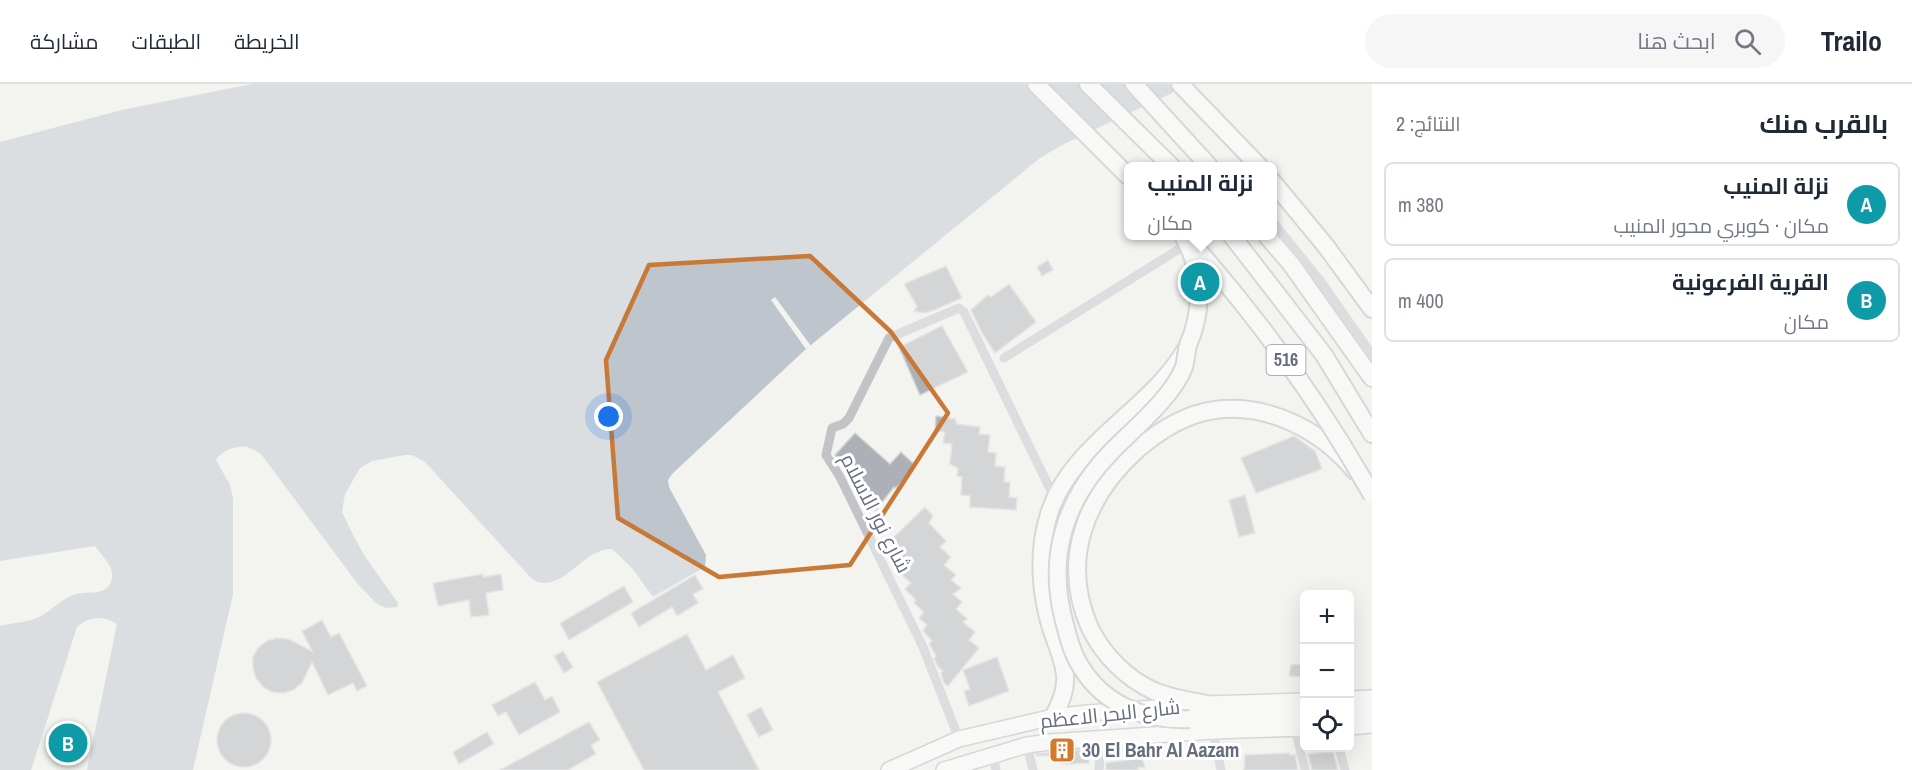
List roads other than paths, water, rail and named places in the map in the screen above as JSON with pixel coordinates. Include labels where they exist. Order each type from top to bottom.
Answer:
[{"type":"highway","points":[[1036,84],[1124,172]]},
{"type":"highway","points":[[1088,84],[1167,162]]},
{"type":"highway","points":[[1134,84],[1205,162]]},
{"type":"highway","points":[[1180,84],[1255,162]]},
{"type":"highway","points":[[1277,188],[1325,245],[1372,309]]},
{"type":"highway","points":[[1186,240],[1193,258],[1199,293],[1194,328],[1184,368],[1173,388],[1094,471],[1071,507],[1064,527],[1057,569],[1061,612],[1076,659],[1093,683],[1115,703],[1132,712],[1160,719],[1300,723]]},
{"type":"highway","name":"516","points":[[1188,240],[1238,297],[1293,370],[1370,491]]},
{"type":"highway","name":"516","points":[[1235,240],[1323,355],[1372,434]]},
{"type":"highway","points":[[1271,240],[1372,378]]},
{"type":"highway","points":[[1053,717],[1061,703],[1066,674],[1045,603],[1041,567],[1043,540],[1049,513],[1060,489],[1076,468],[1112,427],[1169,374],[1188,345]]},
{"type":"highway","points":[[1207,704],[1173,698],[1135,680],[1118,667],[1093,634],[1084,614],[1079,594],[1077,568],[1079,543],[1098,495],[1131,455],[1168,426],[1190,416],[1213,410],[1237,409],[1261,411],[1284,418],[1308,431],[1350,465],[1370,491]]},
{"type":"highway","points":[[1354,714],[1372,713]]},
{"type":"main road","points":[[1354,699],[1372,698]]},
{"type":"main road","name":"شارع البحر الاعظم","points":[[889,770],[960,739],[1053,717],[1207,704],[1300,701]]},
{"type":"main road","name":"شارع البحر الاعظم","points":[[948,769],[994,762],[1027,745],[1300,723]]},
{"type":"main road","points":[[1354,727],[1372,725]]},
{"type":"street","points":[[1277,227],[1322,283],[1372,355]]},
{"type":"street","points":[[1004,358],[1194,240]]},
{"type":"street","name":"شارع نور الاسلام","points":[[960,739],[923,647],[840,477],[826,455],[832,428],[843,424],[849,418],[889,338],[959,308],[964,312],[1050,489]]},
{"type":"street","points":[[1213,731],[1221,770]]},
{"type":"street","points":[[1099,770],[1101,738]]},
{"type":"street","points":[[1027,745],[1033,770]]},
{"type":"street","points":[[1304,752],[1305,770]]},
{"type":"street","points":[[1340,752],[1345,770]]},
{"type":"place","name":"نزلة المنيب","points":[[1200,282]]},
{"type":"place","name":"القرية الفرعونية","points":[[68,743]]},
{"type":"place","name":"30 El Bahr Al Aazam","points":[[1062,750]]}]
